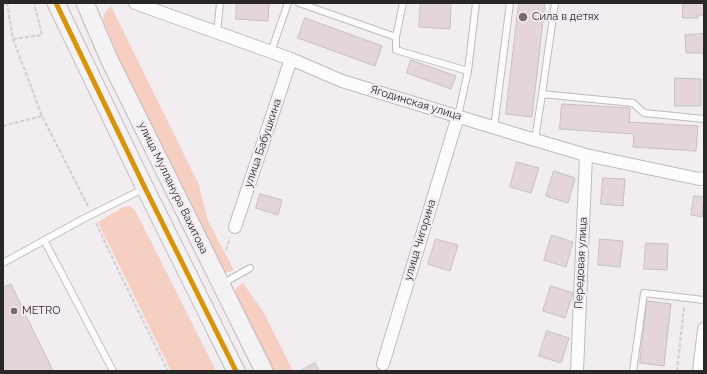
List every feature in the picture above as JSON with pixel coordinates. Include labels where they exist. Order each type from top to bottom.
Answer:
[{"type":"main road","points":[[56,3],[145,188],[236,371]]},
{"type":"main road","name":"улица Мулланура Вахитова","points":[[85,3],[109,59],[264,371]]},
{"type":"street","name":"Ягодинская улица","points":[[135,3],[291,59],[342,81],[494,128],[586,155],[699,179],[704,178]]},
{"type":"street","name":"улица Бабушкина","points":[[235,227],[291,59]]},
{"type":"street","name":"улица Чигорина","points":[[383,364],[458,116]]},
{"type":"street","name":"Передовая улица","points":[[577,371],[586,155]]},
{"type":"street","points":[[699,371],[704,329]]},
{"type":"lane","points":[[217,32],[220,3]]},
{"type":"lane","points":[[271,52],[288,3]]},
{"type":"lane","points":[[299,3],[396,37]]},
{"type":"lane","points":[[403,3],[396,37],[396,50],[468,71]]},
{"type":"lane","points":[[458,116],[468,71],[476,3]]},
{"type":"lane","points":[[494,128],[510,3]]},
{"type":"lane","points":[[535,140],[555,3]]},
{"type":"lane","points":[[542,94],[633,103],[644,113],[704,119]]},
{"type":"lane","points":[[3,263],[145,188]]},
{"type":"lane","points":[[44,240],[113,371]]},
{"type":"lane","points":[[221,284],[250,268]]},
{"type":"lane","points":[[633,371],[644,293],[704,300]]},
{"type":"path","points":[[7,3],[13,39],[42,116],[168,371]]},
{"type":"path","points":[[13,39],[42,35],[34,3]]},
{"type":"path","points":[[3,126],[42,116]]},
{"type":"path","points":[[677,371],[685,298]]},
{"type":"shaded area","points":[[111,6],[199,185],[208,221],[234,270],[227,272],[222,270],[133,91],[103,20],[104,15]]},
{"type":"shaded area","points":[[130,206],[135,210],[216,371],[171,371],[98,222],[123,207]]},
{"type":"shaded area","points":[[243,283],[264,313],[293,371],[273,371],[235,292],[237,287]]},
{"type":"building","points":[[237,3],[269,3],[268,21],[236,19]]},
{"type":"building","points":[[421,3],[451,3],[450,29],[419,27]]},
{"type":"building","points":[[519,3],[545,3],[532,117],[506,114]]},
{"type":"building","points":[[683,3],[704,3],[704,15],[698,15],[698,18],[683,18]]},
{"type":"building","points":[[305,18],[382,46],[375,66],[298,38]]},
{"type":"building","points":[[704,34],[704,53],[686,53],[685,35]]},
{"type":"building","points":[[411,60],[456,76],[451,89],[407,73]]},
{"type":"building","points":[[675,78],[701,79],[701,106],[675,106]]},
{"type":"building","points":[[562,104],[630,108],[629,122],[698,126],[696,151],[633,147],[634,134],[560,129]]},
{"type":"building","points":[[517,162],[539,168],[531,193],[510,187]]},
{"type":"building","points":[[554,171],[575,178],[568,203],[546,196]]},
{"type":"building","points":[[603,178],[625,179],[623,206],[601,204]]},
{"type":"building","points":[[260,194],[282,200],[278,215],[256,208]]},
{"type":"building","points":[[694,196],[704,197],[702,217],[691,215]]},
{"type":"building","points":[[552,235],[573,242],[566,267],[544,260]]},
{"type":"building","points":[[436,239],[458,245],[450,271],[428,264]]},
{"type":"building","points":[[600,239],[623,241],[620,267],[598,265]]},
{"type":"building","points":[[646,243],[668,244],[667,270],[644,269]]},
{"type":"building","name":"METRO","points":[[11,284],[53,371],[3,371],[3,288]]},
{"type":"building","points":[[551,286],[573,293],[565,318],[543,311]]},
{"type":"building","points":[[647,301],[671,304],[664,366],[640,363]]},
{"type":"building","points":[[547,331],[569,338],[561,363],[539,356]]},
{"type":"building","points":[[315,363],[319,371],[302,371],[302,370]]},
{"type":"transit line","points":[[56,3],[145,188],[236,371]]},
{"type":"place","name":"Сила в детях","points":[[523,17]]},
{"type":"place","name":"METRO","points":[[14,311]]}]
